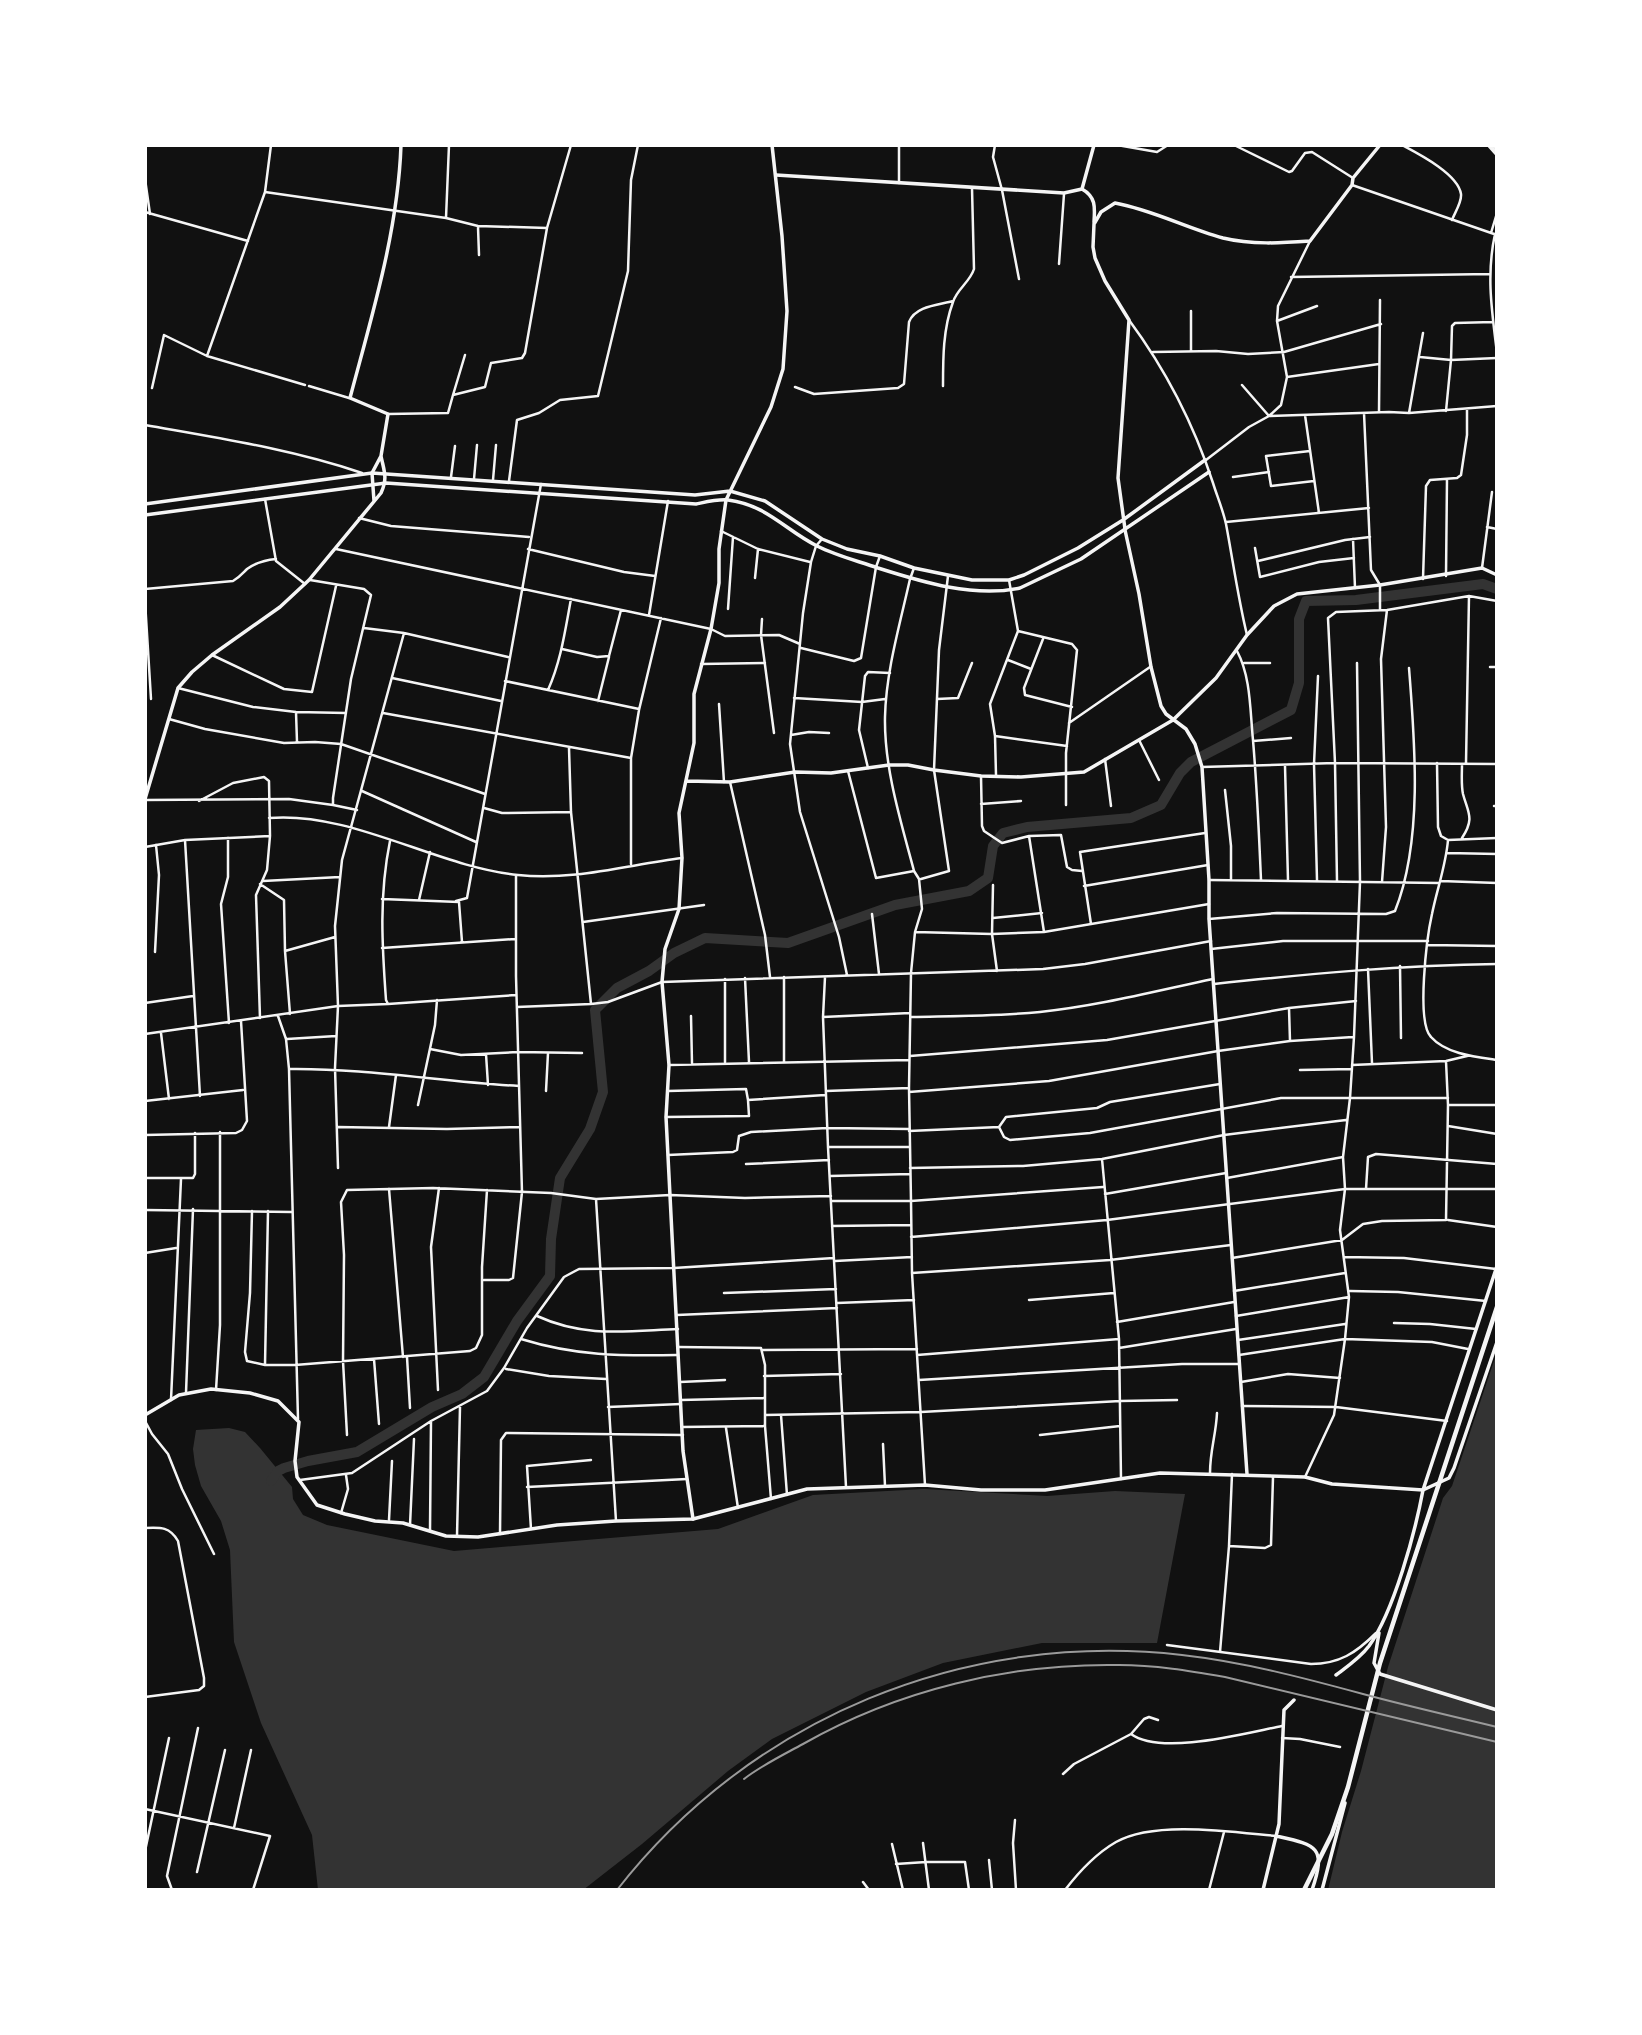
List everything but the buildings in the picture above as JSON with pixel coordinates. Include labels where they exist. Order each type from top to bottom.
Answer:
[{"type":"main road","points":[[374,502],[372,473],[380,456],[388,414],[350,398],[382,276],[395,210],[401,145]]},
{"type":"main road","points":[[693,1519],[682,1427],[666,1117],[669,1065],[662,982],[665,949],[679,909],[682,858],[679,813],[694,743],[694,694],[719,583],[721,531],[726,500],[771,407],[783,369],[787,311],[772,145]]},
{"type":"main road","points":[[1082,189],[1094,145]]},
{"type":"main road","points":[[1094,224],[1101,212],[1115,203],[1141,208],[1224,238],[1269,244],[1310,241],[1352,185],[1353,178],[1380,145]]},
{"type":"main road","points":[[1491,145],[1497,152]]},
{"type":"main road","points":[[776,175],[1064,193],[1082,189],[1089,193],[1096,204],[1095,258],[1105,281],[1129,320],[1118,478],[1122,520],[1139,594],[1150,667],[1161,706],[1173,720],[1186,729],[1195,744],[1202,767],[1217,1051],[1247,1474]]},
{"type":"main road","points":[[145,799],[178,688],[212,655],[280,607],[307,582],[374,502],[386,483],[386,472],[380,456]]},
{"type":"main road","points":[[145,504],[362,473],[386,472],[695,495],[730,491],[765,501],[822,539],[847,549],[948,576],[972,580],[1009,580],[1078,548],[1205,460]]},
{"type":"main road","points":[[145,515],[386,483],[695,504],[726,500],[760,508],[816,546],[842,558],[910,579],[959,589],[1010,590],[1020,588],[1081,559],[1209,472]]},
{"type":"main road","points":[[620,498],[622,490]]},
{"type":"main road","points":[[687,781],[730,782],[795,772],[848,771],[889,765],[1021,777],[1084,772],[1173,720],[1216,678],[1247,635],[1274,606],[1297,594],[1446,576],[1482,568],[1497,575]]},
{"type":"main road","points":[[1336,1675],[1360,1657],[1379,1629],[1405,1561],[1423,1490],[1496,1267]]},
{"type":"main road","points":[[1322,1890],[1380,1663],[1497,1307]]},
{"type":"main road","points":[[145,1415],[186,1393],[216,1390],[250,1393],[278,1401],[299,1422],[295,1461],[298,1478],[317,1505],[341,1513],[457,1536],[616,1521],[693,1519],[807,1489],[846,1487],[925,1485],[981,1490],[1045,1490],[1160,1473],[1210,1473],[1305,1477],[1332,1484],[1423,1490],[1449,1478],[1497,1342]]},
{"type":"main road","points":[[1379,1629],[1375,1668],[1380,1674],[1497,1710]]},
{"type":"main road","points":[[1263,1890],[1279,1824],[1284,1710],[1294,1700]]},
{"type":"main road","points":[[1304,1890],[1332,1834],[1348,1787]]},
{"type":"main road","points":[[1276,1836],[1307,1843],[1315,1850],[1320,1866],[1312,1890]]},
{"type":"street","points":[[207,356],[265,192],[271,145]]},
{"type":"street","points":[[446,218],[449,145]]},
{"type":"street","points":[[453,395],[485,387],[491,363],[522,358],[525,353],[548,228],[571,145]]},
{"type":"street","points":[[509,481],[517,420],[539,414],[560,400],[598,396],[628,271],[631,180],[638,145]]},
{"type":"street","points":[[898,145],[899,183]]},
{"type":"street","points":[[995,145],[993,157],[1002,190],[1018,279]]},
{"type":"street","points":[[1117,145],[1157,152],[1168,145]]},
{"type":"street","points":[[1234,145],[1289,172],[1305,153],[1310,152],[1321,156],[1353,178]]},
{"type":"street","points":[[1402,145],[1428,159],[1455,182],[1461,191],[1461,199],[1452,220]]},
{"type":"street","points":[[145,179],[147,213],[248,241]]},
{"type":"street","points":[[1352,185],[1494,234]]},
{"type":"street","points":[[943,386],[943,352],[953,301],[974,269],[972,188]]},
{"type":"street","points":[[265,192],[446,218],[478,226],[548,228]]},
{"type":"street","points":[[1059,264],[1064,193]]},
{"type":"street","points":[[1497,213],[1490,258],[1497,353]]},
{"type":"street","points":[[478,226],[479,255]]},
{"type":"street","points":[[1205,460],[1281,405],[1287,377],[1277,321],[1278,306],[1310,241]]},
{"type":"street","points":[[1291,277],[1490,274]]},
{"type":"street","points":[[1379,412],[1380,300]]},
{"type":"street","points":[[795,387],[814,394],[898,387],[904,384],[912,314],[953,301]]},
{"type":"street","points":[[1277,321],[1317,306]]},
{"type":"street","points":[[1191,311],[1191,351]]},
{"type":"street","points":[[1129,320],[1153,352],[1169,381],[1205,460],[1226,522],[1247,635]]},
{"type":"street","points":[[1446,411],[1453,324],[1493,322]]},
{"type":"street","points":[[1153,352],[1284,352],[1381,324]]},
{"type":"street","points":[[1409,413],[1423,333]]},
{"type":"street","points":[[152,388],[164,335],[207,356],[350,398]]},
{"type":"street","points":[[388,414],[448,413],[465,355]]},
{"type":"street","points":[[1419,357],[1497,358]]},
{"type":"street","points":[[1287,377],[1379,364]]},
{"type":"street","points":[[1242,385],[1269,416]]},
{"type":"street","points":[[1269,416],[1409,413],[1497,406]]},
{"type":"street","points":[[1423,579],[1426,486],[1430,480],[1460,477],[1467,410]]},
{"type":"street","points":[[1364,413],[1371,570],[1380,585],[1380,610]]},
{"type":"street","points":[[1305,415],[1319,513]]},
{"type":"street","points":[[145,425],[233,440],[322,460],[362,473]]},
{"type":"street","points":[[474,479],[477,445]]},
{"type":"street","points":[[494,480],[496,445]]},
{"type":"street","points":[[451,477],[455,446]]},
{"type":"street","points":[[1310,451],[1266,456],[1271,486],[1314,481]]},
{"type":"street","points":[[1233,477],[1269,471]]},
{"type":"street","points":[[1446,576],[1447,478]]},
{"type":"street","points":[[382,899],[456,901],[467,898],[541,484]]},
{"type":"street","points":[[1482,568],[1492,492]]},
{"type":"street","points":[[265,499],[276,559],[307,582],[364,589],[371,595],[346,713],[333,805]]},
{"type":"street","points":[[649,615],[667,501]]},
{"type":"street","points":[[1226,522],[1369,508]]},
{"type":"street","points":[[359,518],[391,526],[530,538]]},
{"type":"street","points":[[1488,527],[1497,529]]},
{"type":"street","points":[[721,531],[758,549],[811,562]]},
{"type":"street","points":[[728,609],[733,537]]},
{"type":"street","points":[[1258,561],[1370,537]]},
{"type":"street","points":[[822,539],[816,546],[811,562],[791,735],[800,812],[839,937],[846,975]]},
{"type":"street","points":[[1353,539],[1355,588]]},
{"type":"street","points":[[1255,548],[1260,577],[1319,562],[1354,558]]},
{"type":"street","points":[[333,549],[711,628],[726,636],[779,635],[800,646],[854,661],[861,659],[880,556]]},
{"type":"street","points":[[528,549],[624,572],[655,576]]},
{"type":"street","points":[[755,578],[758,549]]},
{"type":"street","points":[[145,589],[233,581],[241,577],[247,569],[276,559]]},
{"type":"street","points":[[914,568],[890,673],[885,720],[889,765],[914,871],[919,879],[922,909],[915,932],[911,973],[909,1130],[912,1273],[925,1485]]},
{"type":"street","points":[[919,879],[948,871],[934,770],[939,650],[948,576]]},
{"type":"street","points":[[996,775],[995,736],[990,710],[992,698],[1018,631],[1009,580]]},
{"type":"street","points":[[212,655],[284,689],[313,692],[336,586]]},
{"type":"street","points":[[1337,881],[1328,618],[1336,612],[1387,610],[1469,596],[1497,601]]},
{"type":"street","points":[[1462,838],[1468,830],[1470,811],[1462,792],[1469,596]]},
{"type":"street","points":[[548,690],[562,649],[571,599]]},
{"type":"street","points":[[145,601],[151,699]]},
{"type":"street","points":[[597,701],[621,610]]},
{"type":"street","points":[[1382,882],[1385,827],[1381,659],[1387,610]]},
{"type":"street","points":[[631,864],[632,758],[639,710],[660,618]]},
{"type":"street","points":[[762,619],[761,635],[774,733]]},
{"type":"street","points":[[364,628],[404,633],[509,657]]},
{"type":"street","points":[[1018,631],[1072,644],[1077,650],[1067,746],[1066,804]]},
{"type":"street","points":[[338,1168],[335,1068],[338,1006],[335,937],[342,860],[404,633]]},
{"type":"street","points":[[1043,638],[1024,688],[1025,695],[1072,707]]},
{"type":"street","points":[[562,649],[597,657],[609,656]]},
{"type":"street","points":[[1237,651],[1244,663],[1251,716],[1261,880]]},
{"type":"street","points":[[1008,660],[1032,670]]},
{"type":"street","points":[[701,664],[765,663]]},
{"type":"street","points":[[937,699],[958,698],[972,663]]},
{"type":"street","points":[[1244,663],[1270,663]]},
{"type":"street","points":[[1305,1477],[1336,1407],[1349,1297],[1340,1230],[1345,1189],[1343,1157],[1354,1037],[1360,882],[1357,663]]},
{"type":"street","points":[[1069,723],[1150,667]]},
{"type":"street","points":[[1490,667],[1497,667]]},
{"type":"street","points":[[1209,919],[1277,913],[1393,913],[1404,883],[1414,817],[1409,668]]},
{"type":"street","points":[[868,768],[860,739],[866,673],[890,673]]},
{"type":"street","points":[[1317,880],[1314,764],[1318,676]]},
{"type":"street","points":[[392,678],[501,701]]},
{"type":"street","points":[[505,681],[639,710]]},
{"type":"street","points":[[178,688],[243,705],[296,712],[346,713]]},
{"type":"street","points":[[794,698],[862,702],[886,699]]},
{"type":"street","points":[[719,704],[724,782]]},
{"type":"street","points":[[296,712],[298,743]]},
{"type":"street","points":[[383,713],[632,758]]},
{"type":"street","points":[[169,719],[205,729],[284,743],[341,744],[485,794]]},
{"type":"street","points":[[791,735],[829,733]]},
{"type":"street","points":[[995,736],[1067,746]]},
{"type":"street","points":[[1253,741],[1291,738]]},
{"type":"street","points":[[1139,740],[1159,780]]},
{"type":"street","points":[[569,747],[571,812],[591,1004]]},
{"type":"street","points":[[1105,759],[1111,806]]},
{"type":"street","points":[[1202,767],[1335,763],[1497,764]]},
{"type":"street","points":[[1437,763],[1438,827],[1441,836],[1448,840],[1497,838]]},
{"type":"street","points":[[1286,766],[1288,880]]},
{"type":"street","points":[[848,771],[876,878],[914,871]]},
{"type":"street","points":[[981,775],[984,831],[1002,843],[1029,836],[1060,835],[1067,867],[1082,871]]},
{"type":"street","points":[[199,801],[233,783],[260,776],[269,781],[270,836],[267,870],[256,895],[260,1018]]},
{"type":"street","points":[[730,782],[765,935],[770,977]]},
{"type":"street","points":[[1225,790],[1231,846],[1231,879]]},
{"type":"street","points":[[362,792],[476,842]]},
{"type":"street","points":[[145,799],[289,799],[357,810]]},
{"type":"street","points":[[981,804],[1021,800]]},
{"type":"street","points":[[483,808],[502,813],[571,812]]},
{"type":"street","points":[[269,818],[289,817],[352,828],[472,865],[516,875],[578,876],[631,864],[682,858]]},
{"type":"street","points":[[1091,925],[1079,855],[1082,851],[1205,833]]},
{"type":"street","points":[[145,847],[185,840],[270,836]]},
{"type":"street","points":[[1029,836],[1044,932]]},
{"type":"street","points":[[228,838],[228,877],[221,904],[229,1023]]},
{"type":"street","points":[[185,840],[200,1096]]},
{"type":"street","points":[[1448,840],[1428,943],[1423,1017],[1429,1036],[1438,1043],[1468,1056],[1497,1060]]},
{"type":"street","points":[[388,1003],[382,948],[382,884],[390,841]]},
{"type":"street","points":[[155,952],[159,875],[156,845]]},
{"type":"street","points":[[419,901],[430,852]]},
{"type":"street","points":[[1447,853],[1497,854]]},
{"type":"street","points":[[1084,886],[1208,865]]},
{"type":"street","points":[[484,1280],[513,1278],[522,1192],[516,995],[516,875]]},
{"type":"street","points":[[261,883],[340,877]]},
{"type":"street","points":[[1209,880],[1497,883]]},
{"type":"street","points":[[261,883],[284,900],[290,1014]]},
{"type":"street","points":[[993,885],[992,934],[997,971]]},
{"type":"street","points":[[456,901],[461,907],[462,942]]},
{"type":"street","points":[[915,932],[1044,932],[1209,904]]},
{"type":"street","points":[[583,922],[704,905]]},
{"type":"street","points":[[993,918],[1043,913]]},
{"type":"street","points":[[872,914],[879,974]]},
{"type":"street","points":[[285,951],[335,937]]},
{"type":"street","points":[[382,948],[516,939]]},
{"type":"street","points":[[1211,949],[1283,941],[1358,940],[1497,946]]},
{"type":"street","points":[[517,1007],[608,1002],[662,982],[997,971],[1084,964],[1211,941]]},
{"type":"street","points":[[823,1017],[988,1016],[1042,1012],[1213,981],[1400,966],[1497,964]]},
{"type":"street","points":[[1400,966],[1401,1038]]},
{"type":"street","points":[[1368,968],[1372,1063]]},
{"type":"street","points":[[784,977],[784,1061]]},
{"type":"street","points":[[825,977],[824,1060],[846,1487]]},
{"type":"street","points":[[746,978],[749,1062]]},
{"type":"street","points":[[725,979],[725,1062]]},
{"type":"street","points":[[145,1034],[338,1006],[516,995]]},
{"type":"street","points":[[145,1003],[193,996]]},
{"type":"street","points":[[418,1105],[437,1000]]},
{"type":"street","points":[[669,1065],[909,1058],[1107,1040],[1289,1008],[1356,1001]]},
{"type":"street","points":[[1289,1008],[1290,1041]]},
{"type":"street","points":[[278,1016],[286,1039],[289,1069],[294,1212],[295,1365],[299,1422]]},
{"type":"street","points":[[691,1016],[692,1063]]},
{"type":"street","points":[[145,1135],[236,1133],[245,1126],[241,1021]]},
{"type":"street","points":[[160,1032],[169,1099]]},
{"type":"street","points":[[286,1039],[336,1036]]},
{"type":"street","points":[[748,1100],[1049,1081],[1217,1051],[1290,1041],[1354,1037]]},
{"type":"street","points":[[430,1049],[453,1055],[582,1053]]},
{"type":"street","points":[[547,1091],[548,1053]]},
{"type":"street","points":[[486,1054],[488,1085]]},
{"type":"street","points":[[1300,1070],[1446,1060],[1468,1056]]},
{"type":"street","points":[[1446,1060],[1447,1220]]},
{"type":"street","points":[[289,1069],[335,1068],[519,1086]]},
{"type":"street","points":[[389,1127],[397,1073]]},
{"type":"street","points":[[999,1127],[1006,1116],[1097,1108],[1110,1102],[1220,1084]]},
{"type":"street","points":[[666,1117],[749,1116],[746,1089],[668,1091]]},
{"type":"street","points":[[145,1101],[244,1090]]},
{"type":"street","points":[[999,1127],[1004,1137],[1010,1140],[1090,1133],[1281,1098],[1448,1098]]},
{"type":"street","points":[[1448,1105],[1497,1105]]},
{"type":"street","points":[[910,1168],[1023,1166],[1102,1159],[1224,1135],[1346,1121]]},
{"type":"street","points":[[1448,1126],[1497,1134]]},
{"type":"street","points":[[338,1127],[520,1127]]},
{"type":"street","points":[[668,1154],[733,1152],[737,1150],[739,1136],[751,1132],[827,1128],[909,1130],[999,1127]]},
{"type":"street","points":[[216,1390],[220,1325],[220,1132]]},
{"type":"street","points":[[145,1178],[193,1178],[195,1133]]},
{"type":"street","points":[[828,1147],[910,1147]]},
{"type":"street","points":[[1366,1189],[1366,1162],[1376,1153],[1497,1164]]},
{"type":"street","points":[[1105,1194],[1343,1157]]},
{"type":"street","points":[[1102,1159],[1119,1339],[1121,1479]]},
{"type":"street","points":[[746,1164],[829,1160]]},
{"type":"street","points":[[829,1176],[910,1174]]},
{"type":"street","points":[[171,1399],[181,1179]]},
{"type":"street","points":[[831,1201],[911,1201],[1104,1187]]},
{"type":"street","points":[[347,1435],[341,1202],[347,1190],[439,1188],[551,1193],[596,1199],[670,1195],[745,1198],[831,1196]]},
{"type":"street","points":[[438,1390],[431,1247],[439,1188]]},
{"type":"street","points":[[389,1189],[410,1408]]},
{"type":"street","points":[[911,1237],[1107,1220],[1345,1189],[1497,1189]]},
{"type":"street","points":[[252,1211],[245,1357],[250,1363],[295,1365],[405,1357],[470,1351],[481,1341],[487,1190]]},
{"type":"street","points":[[596,1199],[616,1521]]},
{"type":"street","points":[[186,1393],[194,1209]]},
{"type":"street","points":[[145,1210],[294,1212]]},
{"type":"street","points":[[265,1365],[268,1211]]},
{"type":"street","points":[[1232,1258],[1342,1240],[1363,1224],[1382,1221],[1447,1220],[1497,1227]]},
{"type":"street","points":[[832,1226],[911,1225]]},
{"type":"street","points":[[912,1273],[1110,1260],[1231,1245]]},
{"type":"street","points":[[145,1253],[176,1248]]},
{"type":"street","points":[[298,1478],[346,1474],[364,1467],[431,1421],[487,1391],[570,1272],[579,1269],[674,1268],[912,1256]]},
{"type":"street","points":[[1344,1258],[1404,1258],[1496,1267]]},
{"type":"street","points":[[1234,1292],[1346,1272]]},
{"type":"street","points":[[724,1293],[836,1289]]},
{"type":"street","points":[[1348,1291],[1398,1292],[1486,1301]]},
{"type":"street","points":[[1028,1300],[1114,1293]]},
{"type":"street","points":[[1236,1316],[1349,1297]]},
{"type":"street","points":[[677,1315],[914,1300]]},
{"type":"street","points":[[1117,1322],[1235,1302]]},
{"type":"street","points":[[537,1316],[560,1326],[604,1332],[678,1329]]},
{"type":"street","points":[[1394,1323],[1476,1329]]},
{"type":"street","points":[[1238,1340],[1346,1324]]},
{"type":"street","points":[[1119,1348],[1237,1329]]},
{"type":"street","points":[[521,1339],[554,1349],[605,1355],[679,1355]]},
{"type":"street","points":[[917,1355],[1119,1339]]},
{"type":"street","points":[[1239,1355],[1346,1339],[1432,1342],[1470,1349]]},
{"type":"street","points":[[679,1347],[753,1346],[763,1350],[917,1349]]},
{"type":"street","points":[[763,1350],[771,1499]]},
{"type":"street","points":[[374,1359],[379,1424]]},
{"type":"street","points":[[919,1380],[1182,1364],[1239,1364]]},
{"type":"street","points":[[504,1368],[569,1378],[607,1379]]},
{"type":"street","points":[[764,1376],[841,1374]]},
{"type":"street","points":[[1241,1382],[1288,1374],[1340,1378]]},
{"type":"street","points":[[680,1382],[725,1380]]},
{"type":"street","points":[[608,1408],[765,1398]]},
{"type":"street","points":[[765,1415],[921,1412],[1177,1400]]},
{"type":"street","points":[[457,1536],[460,1406]]},
{"type":"street","points":[[1242,1406],[1336,1407],[1447,1421]]},
{"type":"street","points":[[1210,1473],[1210,1450],[1216,1433],[1217,1413]]},
{"type":"street","points":[[781,1415],[787,1494]]},
{"type":"street","points":[[145,1421],[168,1454],[214,1554]]},
{"type":"street","points":[[430,1531],[431,1421]]},
{"type":"street","points":[[726,1426],[738,1508]]},
{"type":"street","points":[[682,1427],[765,1426]]},
{"type":"street","points":[[1040,1435],[1120,1426]]},
{"type":"street","points":[[500,1534],[502,1436],[511,1433],[683,1434]]},
{"type":"street","points":[[410,1525],[414,1439]]},
{"type":"street","points":[[883,1444],[885,1486]]},
{"type":"street","points":[[389,1522],[392,1461]]},
{"type":"street","points":[[531,1529],[526,1469],[529,1465],[591,1461]]},
{"type":"street","points":[[341,1513],[348,1489],[346,1474]]},
{"type":"street","points":[[1220,1652],[1233,1474]]},
{"type":"street","points":[[1229,1546],[1265,1548],[1271,1545],[1273,1476]]},
{"type":"street","points":[[527,1487],[687,1479]]},
{"type":"street","points":[[145,1528],[168,1529],[178,1541],[205,1678],[204,1686],[199,1690],[145,1696]]},
{"type":"street","points":[[1167,1645],[1311,1664],[1330,1664],[1351,1654],[1379,1629]]},
{"type":"street","points":[[1063,1774],[1074,1764],[1131,1734],[1144,1719],[1149,1717],[1158,1720]]},
{"type":"street","points":[[1131,1734],[1150,1742],[1181,1743],[1282,1726]]},
{"type":"street","points":[[170,1888],[166,1880],[198,1728]]},
{"type":"street","points":[[145,1852],[169,1738]]},
{"type":"street","points":[[1282,1738],[1340,1747]]},
{"type":"street","points":[[197,1872],[225,1750]]},
{"type":"street","points":[[234,1828],[251,1750]]},
{"type":"street","points":[[145,1809],[270,1836],[253,1890]]},
{"type":"street","points":[[1014,1820],[1016,1890]]},
{"type":"street","points":[[1065,1890],[1107,1848],[1131,1835],[1154,1831],[1224,1831],[1276,1836]]},
{"type":"street","points":[[1209,1890],[1224,1831]]},
{"type":"street","points":[[923,1843],[929,1890]]},
{"type":"street","points":[[892,1844],[903,1890]]},
{"type":"street","points":[[989,1860],[992,1890]]},
{"type":"street","points":[[896,1864],[965,1862],[969,1890]]},
{"type":"street","points":[[863,1882],[869,1890]]},
{"type":"shaded area","points":[[1497,1352],[1497,1890],[1328,1890],[1388,1667],[1443,1498],[1452,1486]]},
{"type":"shaded area","points":[[229,1428],[245,1432],[260,1448],[292,1487],[293,1499],[303,1515],[327,1525],[454,1551],[718,1529],[813,1495],[924,1489],[1047,1496],[1115,1491],[1185,1494],[1157,1643],[1042,1643],[943,1663],[866,1692],[772,1739],[728,1771],[583,1890],[318,1890],[312,1835],[261,1723],[234,1642],[230,1550],[221,1521],[201,1486],[195,1465],[193,1449],[196,1430]]},
{"type":"waterway","points":[[271,1481],[278,1471],[284,1468],[357,1452],[432,1407],[462,1394],[484,1377],[517,1321],[550,1276],[551,1239],[560,1178],[590,1129],[603,1092],[595,1010],[617,988],[649,971],[674,953],[705,938],[788,943],[895,905],[969,891],[988,878],[993,846],[1003,833],[1027,827],[1131,818],[1161,805],[1180,773],[1191,762],[1291,710],[1299,683],[1299,619],[1306,601],[1356,600],[1483,584],[1497,589]]},
{"type":"railway","points":[[617,1890],[671,1829],[731,1777],[797,1733],[868,1699],[943,1673],[1021,1657],[1101,1651],[1205,1658],[1274,1671],[1497,1727]]},
{"type":"railway","points":[[744,1779],[773,1760],[839,1725],[916,1695],[996,1675],[1078,1666],[1146,1666],[1225,1677],[1497,1742]]}]
